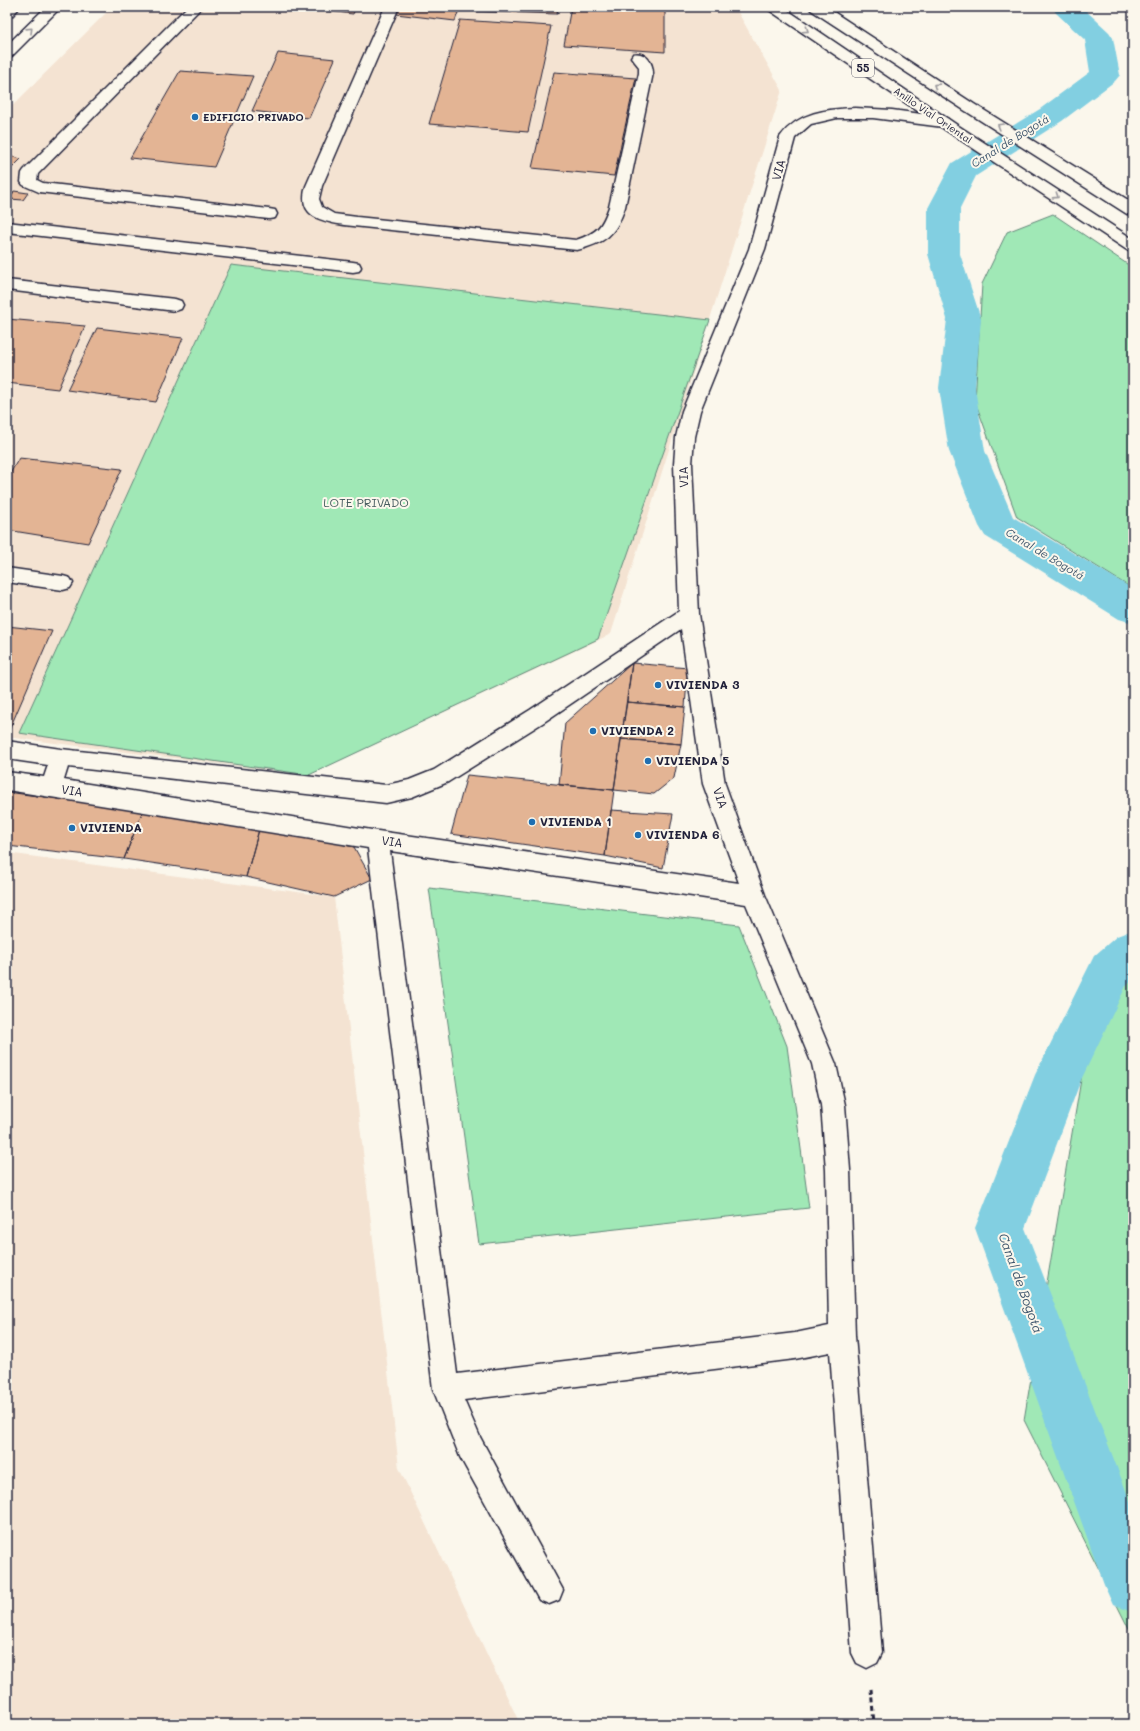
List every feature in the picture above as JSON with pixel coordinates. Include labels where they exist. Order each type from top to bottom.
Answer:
[{"type":"main road","points":[[7,13],[13,7]]},
{"type":"main road","points":[[7,53],[54,7]]},
{"type":"main road","points":[[195,7],[30,173],[29,182],[39,187],[269,214]]},
{"type":"main road","points":[[392,7],[314,186],[311,200],[316,210],[328,217],[357,222],[577,244],[599,238],[612,224],[627,162],[646,73],[646,66],[638,57]]},
{"type":"main road","name":"Anillo Vial Oriental","points":[[774,7],[948,125],[1133,246]]},
{"type":"main road","name":"55","points":[[816,7],[969,107],[1133,210]]},
{"type":"main road","name":"VIA","points":[[61,758],[51,787],[378,840],[754,895],[714,784],[689,614],[683,464],[691,412],[757,249],[788,137],[796,128],[806,121],[830,114],[854,112],[948,125]]},
{"type":"main road","points":[[7,227],[353,267]]},
{"type":"main road","points":[[7,285],[175,305]]},
{"type":"main road","points":[[7,575],[63,583]]},
{"type":"main road","points":[[7,750],[61,758],[386,794],[406,789],[440,776],[537,716],[689,614]]},
{"type":"main road","points":[[7,782],[51,787]]},
{"type":"main road","points":[[378,840],[446,1389],[470,1447],[549,1590]]},
{"type":"main road","points":[[754,895],[824,1064],[833,1105],[838,1170],[842,1336],[866,1653]]},
{"type":"main road","points":[[446,1389],[794,1346],[842,1336]]},
{"type":"shaded area","points":[[112,7],[735,7],[782,90],[611,634],[309,775],[7,737],[7,111]]},
{"type":"shaded area","points":[[7,853],[334,897],[399,1468],[520,1724],[7,1724]]},
{"type":"green space","points":[[1053,214],[1133,268],[1133,589],[1017,517],[975,401],[982,284],[1007,232]]},
{"type":"green space","name":"LOTE PRIVADO","points":[[231,265],[710,320],[598,639],[309,775],[19,733]]},
{"type":"green space","points":[[429,888],[739,925],[787,1046],[809,1208],[479,1244]]},
{"type":"green space","points":[[1133,969],[1133,1637],[1024,1420],[1094,1002]]},
{"type":"building","points":[[295,7],[356,7],[353,14]]},
{"type":"building","points":[[399,7],[460,7],[455,21],[396,14]]},
{"type":"building","points":[[468,7],[558,7],[557,14],[467,11]]},
{"type":"building","points":[[571,7],[665,7],[665,52],[564,45]]},
{"type":"building","points":[[460,20],[551,26],[528,132],[429,124]]},
{"type":"building","points":[[278,53],[335,59],[309,118],[252,111]]},
{"type":"building","name":"EDIFICIO PRIVADO","points":[[180,71],[253,76],[214,167],[130,158]]},
{"type":"building","points":[[554,72],[636,78],[614,176],[532,168]]},
{"type":"building","points":[[7,155],[21,159],[7,173]]},
{"type":"building","points":[[14,191],[28,193],[23,200],[10,199]]},
{"type":"building","points":[[7,319],[85,326],[58,389],[7,383]]},
{"type":"building","points":[[97,328],[183,338],[156,402],[67,390]]},
{"type":"building","points":[[19,458],[122,469],[88,543],[7,530],[7,479]]},
{"type":"building","points":[[7,626],[52,631],[7,735]]},
{"type":"building","name":"VIVIENDA 2","points":[[632,663],[614,790],[559,785],[565,723]]},
{"type":"building","name":"VIVIENDA 3","points":[[632,663],[688,668],[685,707],[627,702]]},
{"type":"building","points":[[627,702],[685,707],[681,744],[621,739]]},
{"type":"building","name":"VIVIENDA 5","points":[[621,739],[681,744],[674,778],[654,794],[614,790]]},
{"type":"building","name":"VIVIENDA 1","points":[[467,775],[614,790],[605,856],[451,834]]},
{"type":"building","name":"VIVIENDA","points":[[7,792],[143,810],[124,859],[7,846]]},
{"type":"building","name":"VIVIENDA","points":[[143,810],[260,826],[246,877],[124,859]]},
{"type":"building","name":"VIVIENDA 6","points":[[611,810],[673,814],[663,868],[605,856]]},
{"type":"building","points":[[260,826],[354,847],[372,879],[334,897],[246,877]]},
{"type":"waterway","name":"Canal de Bogotá","points":[[1066,7],[1099,38],[1105,75],[1051,115],[963,170],[944,208],[944,254],[964,319],[957,388],[967,451],[998,526],[1133,608]]},
{"type":"waterway","name":"Canal de Bogotá","points":[[1133,950],[1110,971],[1059,1075],[1000,1228],[1133,1584]]},
{"type":"place","name":"EDIFICIO PRIVADO","points":[[195,117]]},
{"type":"place","name":"VIVIENDA 3","points":[[658,685]]},
{"type":"place","name":"VIVIENDA 2","points":[[593,731]]},
{"type":"place","name":"VIVIENDA 5","points":[[648,761]]},
{"type":"place","name":"VIVIENDA 1","points":[[532,822]]},
{"type":"place","name":"VIVIENDA","points":[[72,828]]},
{"type":"place","name":"VIVIENDA 6","points":[[638,835]]}]
